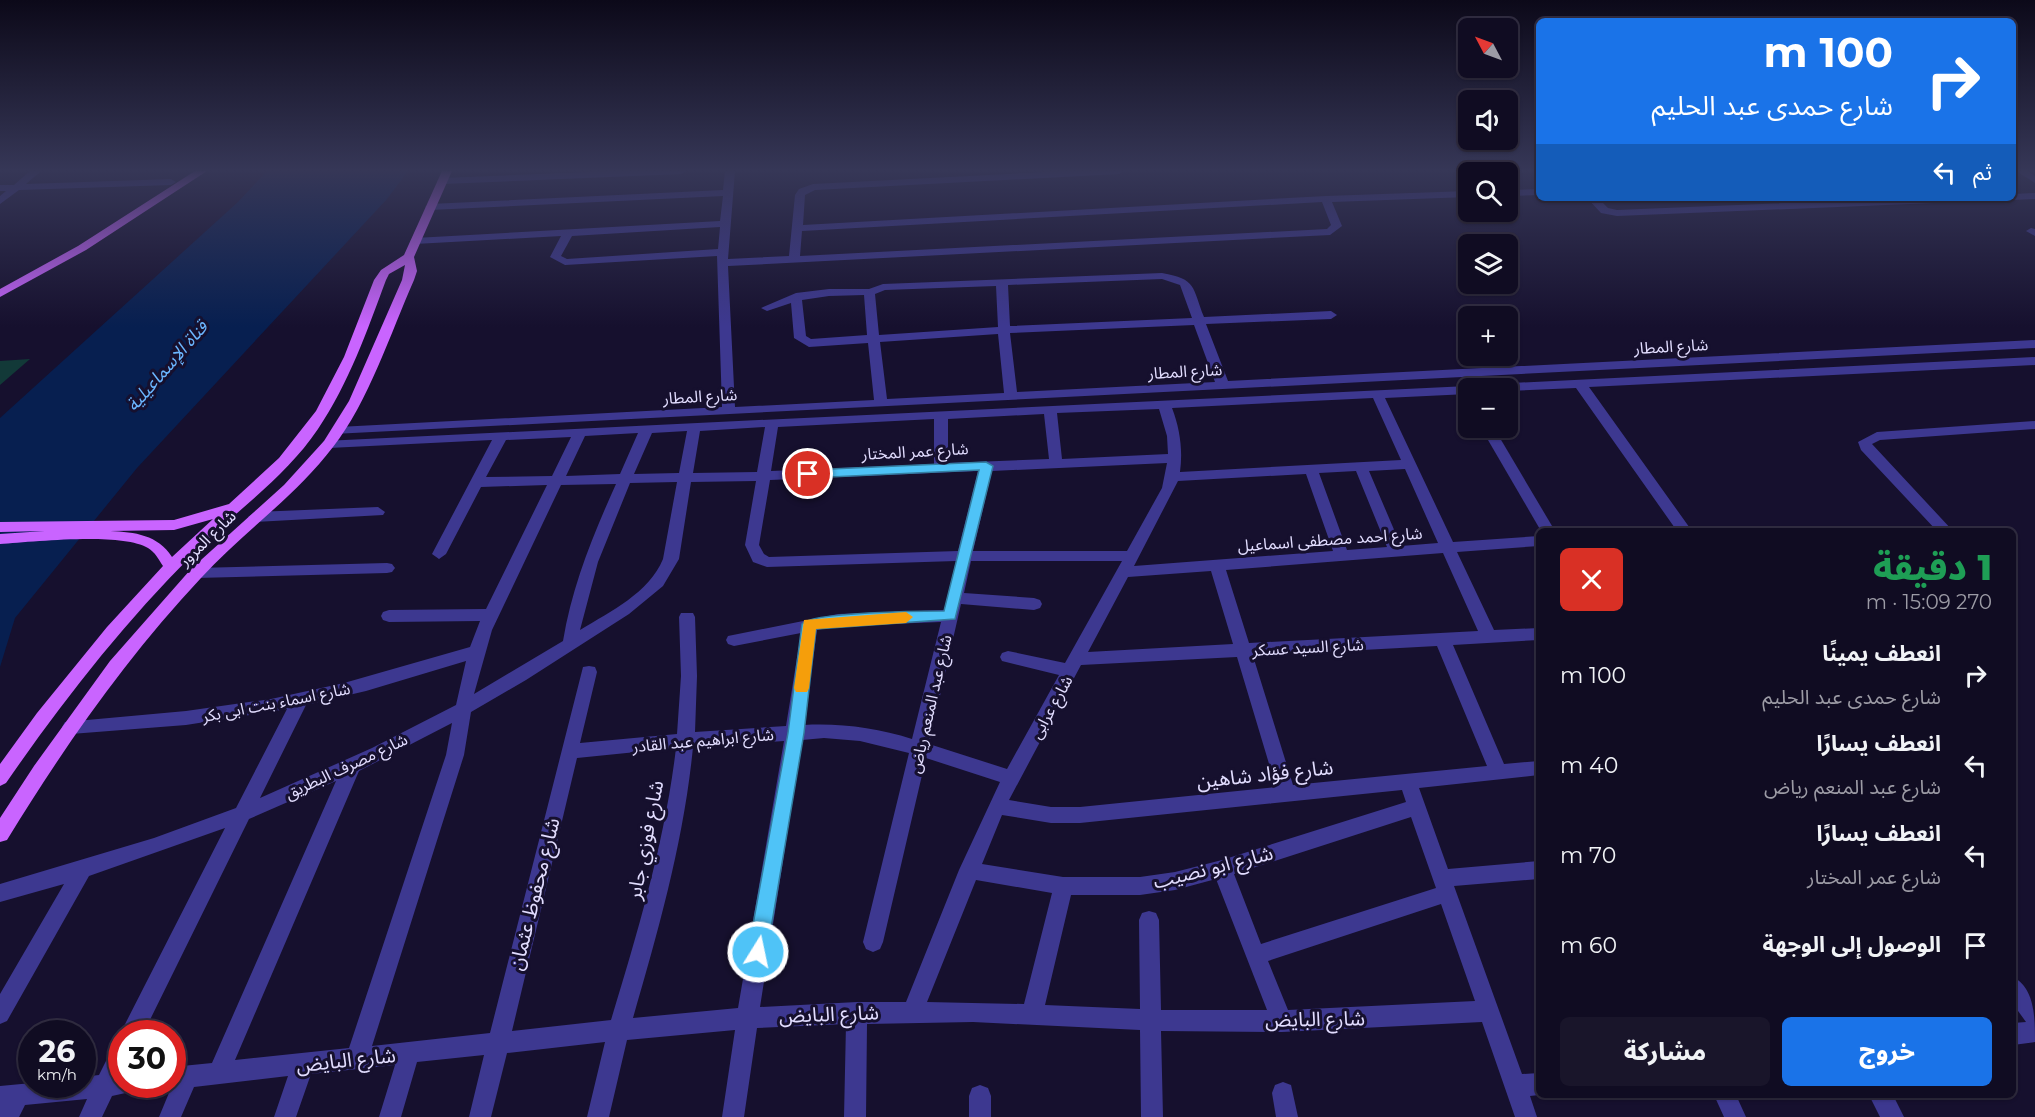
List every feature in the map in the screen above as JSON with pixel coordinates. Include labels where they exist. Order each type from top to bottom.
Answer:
[{"type":"main road","points":[[0,284],[106,223]]},
{"type":"main road","points":[[0,294],[121,223]]},
{"type":"main road","name":"شارع المرور","points":[[0,834],[40,771],[123,657],[196,573],[289,488],[333,438],[355,401],[408,280],[411,271],[409,257],[423,223]]},
{"type":"main road","name":"شارع المرور","points":[[0,778],[66,686],[171,567],[280,466],[312,427],[339,380],[380,280],[390,268],[409,257]]},
{"type":"main road","points":[[0,527],[98,524],[174,525],[236,506]]},
{"type":"main road","points":[[0,539],[88,536],[140,539],[154,545],[171,567]]},
{"type":"street","points":[[794,259],[797,223]]},
{"type":"street","points":[[797,228],[886,223]]},
{"type":"street","points":[[568,233],[555,257],[565,262],[722,257],[794,259],[1330,232],[1336,226],[1335,223]]},
{"type":"street","points":[[415,241],[725,224],[722,257],[729,411]]},
{"type":"street","points":[[767,308],[796,296],[826,291],[870,292],[883,287],[1172,277],[1185,284],[1223,386]]},
{"type":"street","points":[[1002,283],[1011,397]]},
{"type":"street","points":[[870,292],[880,404]]},
{"type":"street","points":[[796,296],[800,338],[803,342],[809,343],[1004,330],[1331,315]]},
{"type":"street","name":"شارع المطار","points":[[333,438],[729,411],[2035,344]]},
{"type":"street","points":[[1741,359],[1756,375]]},
{"type":"street","name":"شارع المطار","points":[[1518,387],[2035,361]]},
{"type":"street","points":[[1580,384],[1683,528]]},
{"type":"street","name":"شارع المطار","points":[[333,438],[501,436],[1458,391]]},
{"type":"street","points":[[1113,392],[1117,407]]},
{"type":"street","points":[[1377,394],[1489,637]]},
{"type":"street","name":"شارع عرابى","points":[[913,1011],[996,806],[1164,500],[1176,458],[1171,422],[1164,405]]},
{"type":"street","points":[[1050,410],[1056,463]]},
{"type":"street","points":[[941,415],[941,468]]},
{"type":"street","points":[[772,423],[752,545],[758,558],[777,563],[886,556],[1133,556]]},
{"type":"street","points":[[1943,528],[1866,447],[1865,442],[1877,436],[2035,424]]},
{"type":"street","points":[[685,477],[694,427]]},
{"type":"street","points":[[570,645],[581,588],[646,429]]},
{"type":"street","points":[[357,1058],[455,755],[476,652],[490,615],[580,432]]},
{"type":"street","points":[[439,554],[501,436]]},
{"type":"street","points":[[1494,438],[1546,528]]},
{"type":"street","name":"شارع عمر المختار","points":[[477,482],[764,476],[1176,458]]},
{"type":"street","points":[[1172,477],[1409,464]]},
{"type":"street","name":"شارع عبد المنعم رياض","points":[[873,942],[986,466]]},
{"type":"street","points":[[1361,467],[1396,552]]},
{"type":"street","points":[[1311,470],[1342,556]]},
{"type":"street","name":"شارع مصرف البطريق","points":[[0,893],[83,869],[242,812],[352,765],[464,708],[570,645],[650,591],[662,579],[672,559],[685,477]]},
{"type":"street","points":[[255,517],[378,512]]},
{"type":"street","name":"شارع احمد مصطفى اسماعيل","points":[[1124,572],[1536,541]]},
{"type":"street","points":[[1217,565],[1287,794]]},
{"type":"street","points":[[196,573],[387,568]]},
{"type":"street","points":[[955,598],[1034,604]]},
{"type":"street","points":[[389,616],[490,615]]},
{"type":"street","points":[[734,640],[838,620],[950,616]]},
{"type":"street","name":"شارع فوزي جابر","points":[[598,1117],[616,1031],[653,913],[678,800],[687,740],[690,674],[687,617]]},
{"type":"street","points":[[733,1117],[746,1018],[796,733],[810,624]]},
{"type":"street","name":"شارع السيد عسكر","points":[[1008,657],[1074,665],[1243,650],[1536,634]]},
{"type":"street","points":[[1443,640],[1499,772]]},
{"type":"street","name":"شارع اسماء بنت ابى بكر","points":[[71,727],[157,722],[223,714],[300,700],[476,652]]},
{"type":"street","name":"شارع محفوظ عثمان","points":[[480,1117],[589,672]]},
{"type":"street","points":[[138,1020],[300,700]]},
{"type":"street","name":"شارع ابراهيم عبد القادر","points":[[569,752],[687,740],[796,733],[860,734],[919,748],[1011,778]]},
{"type":"street","points":[[219,1073],[352,765]]},
{"type":"street","name":"شارع فؤاد شاهين","points":[[996,806],[1033,813],[1080,815],[1536,768]]},
{"type":"street","points":[[1408,781],[1526,1117]]},
{"type":"street","name":"شارع ابو نصيب","points":[[969,870],[1063,886],[1140,886],[1175,881],[1222,869],[1417,807]]},
{"type":"street","points":[[0,1014],[83,869]]},
{"type":"street","points":[[1222,869],[1282,1021]]},
{"type":"street","points":[[1256,954],[1444,885],[1536,870]]},
{"type":"street","points":[[1032,1014],[1063,886]]},
{"type":"street","points":[[1149,920],[1152,1117]]},
{"type":"street","points":[[2016,991],[2035,1017]]},
{"type":"street","name":"شارع البايض","points":[[186,1076],[746,1018],[858,1012],[913,1011],[1150,1020],[1282,1021],[1489,1011]]},
{"type":"street","points":[[855,1117],[858,1012]]},
{"type":"street","points":[[2016,1034],[2035,1031]]},
{"type":"street","points":[[390,1117],[408,1053]]},
{"type":"street","points":[[285,1117],[303,1064]]},
{"type":"street","points":[[1515,1086],[1536,1084]]},
{"type":"street","points":[[7,1117],[9,1096],[108,1086]]},
{"type":"street","points":[[90,1117],[108,1092]]},
{"type":"street","points":[[1283,1093],[1287,1117]]},
{"type":"street","points":[[170,1117],[175,1098]]},
{"type":"street","points":[[1726,1098],[1735,1117]]},
{"type":"street","points":[[1882,1098],[1893,1117]]},
{"type":"green space","points":[[30,359],[0,385],[0,361]]},
{"type":"water","name":"قناة الإسماعيلية","points":[[215,223],[365,223],[137,468],[15,618],[0,667],[0,418]]},
{"type":"slow traffic","points":[[801,688],[810,624],[838,620],[906,617]]},
{"type":"route","points":[[758,952],[796,733],[810,624],[838,620],[950,616],[986,466],[808,474]]}]
